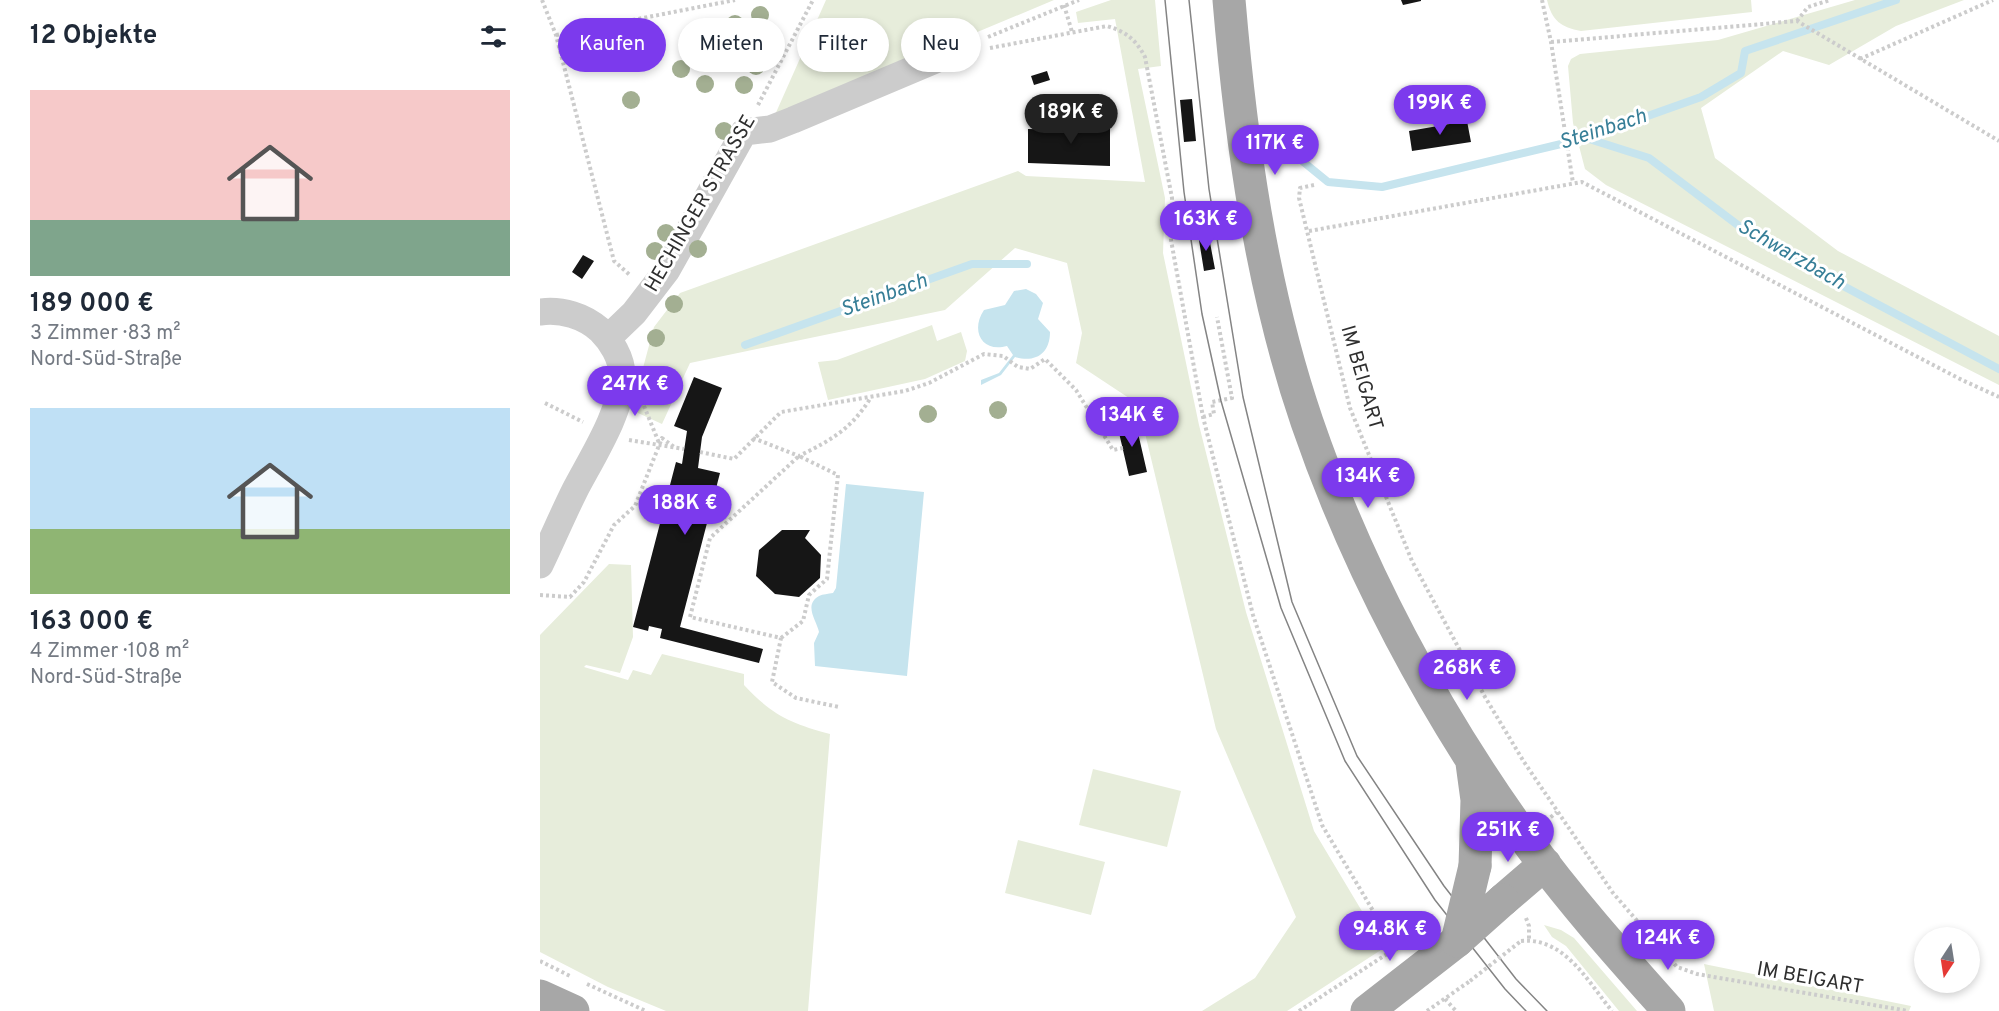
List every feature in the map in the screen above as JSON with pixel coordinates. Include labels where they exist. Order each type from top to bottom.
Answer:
[{"type":"main road","points":[[1229,0],[1236,86],[1262,246],[1288,357],[1306,421],[1382,604],[1471,755],[1545,864],[1669,1011]]},
{"type":"main road","points":[[1450,947],[1474,866],[1477,800],[1471,755]]},
{"type":"main road","points":[[1471,755],[1542,823],[1584,879],[1629,965]]},
{"type":"main road","points":[[1367,1011],[1450,947],[1545,864]]},
{"type":"main road","points":[[540,996],[573,1011]]},
{"type":"street","points":[[744,132],[770,129],[907,72]]},
{"type":"street","name":"HECHINGER STRASSE","points":[[608,338],[622,327],[667,270],[744,132]]},
{"type":"street","points":[[540,312],[571,314],[592,323],[608,338],[617,354],[622,374],[618,398],[604,432],[540,565]]},
{"type":"path","points":[[542,0],[556,35],[614,261],[650,293]]},
{"type":"path","points":[[556,35],[735,0]]},
{"type":"path","name":"HECHINGER STRASSE","points":[[744,132],[813,0]]},
{"type":"path","points":[[981,41],[1079,0]]},
{"type":"path","points":[[1542,0],[1551,42],[1573,183]]},
{"type":"path","points":[[1797,21],[1808,7],[1830,0]]},
{"type":"path","points":[[1860,59],[1993,0]]},
{"type":"path","points":[[1064,5],[1072,32]]},
{"type":"path","points":[[1551,42],[1797,21],[1832,39],[1860,59],[1999,141]]},
{"type":"path","points":[[981,48],[992,48],[1107,26],[1123,30],[1137,42],[1145,57],[1172,198],[1172,240],[1203,417],[1253,615],[1322,825],[1395,948],[1417,974]]},
{"type":"path","points":[[1309,231],[1573,183],[1595,187],[1962,380],[1999,397]]},
{"type":"path","name":"IM BEIGART","points":[[1314,185],[1300,188],[1299,198],[1309,231],[1312,254],[1350,408],[1412,561],[1485,697],[1524,762],[1613,893],[1677,967],[1697,974],[1908,1011]]},
{"type":"path","points":[[1203,417],[1214,414],[1212,402],[1232,398],[1217,317]]},
{"type":"path","points":[[700,452],[734,459],[781,412],[870,399],[929,383],[984,354],[1003,356],[1018,367],[1030,369],[1045,359],[1076,390],[1113,450],[1123,448]]},
{"type":"path","points":[[781,639],[690,617],[710,538],[779,472],[799,456],[834,438],[856,420],[870,399]]},
{"type":"path","points":[[540,595],[570,597],[584,582],[614,525],[635,506],[660,444],[641,400]]},
{"type":"path","points":[[545,403],[583,422]]},
{"type":"path","points":[[753,438],[799,456],[838,475],[827,579],[809,595],[803,621],[781,639],[772,682],[796,698],[839,707]]},
{"type":"path","points":[[622,440],[684,449]]},
{"type":"path","points":[[1427,1011],[1521,941],[1529,940],[1562,950],[1612,1011]]},
{"type":"path","points":[[1299,1011],[1395,948]]},
{"type":"path","points":[[606,993],[646,1011]]},
{"type":"path","points":[[1445,999],[1456,1011]]},
{"type":"green space","points":[[826,0],[1054,0],[981,31],[981,18],[901,18],[901,64],[889,69],[889,18],[818,18]]},
{"type":"green space","points":[[1111,0],[1155,0],[1161,66],[1138,69],[1165,198],[1163,253],[1199,425],[1246,612],[1314,831],[1384,948],[1287,1011],[1202,1011],[1255,978],[1296,917],[1216,729],[1138,404],[1076,363],[1082,333],[1067,263],[1015,248],[945,310],[690,363],[662,424],[638,413],[633,405],[654,327],[680,293],[1018,171],[1026,176],[1145,182],[1115,19],[1078,23],[1076,12]]},
{"type":"green space","points":[[1547,0],[1751,0],[1752,12],[1581,31],[1558,22]]},
{"type":"green space","points":[[1855,0],[1964,0],[1896,26],[1829,65],[1783,51],[1701,108],[1715,158],[1838,251],[1999,336],[1999,385],[1606,185],[1585,169],[1573,123],[1568,66],[1571,59],[1580,54],[1718,40]]},
{"type":"green space","points":[[797,65],[797,72],[882,72],[774,117]]},
{"type":"green space","points":[[932,325],[937,341],[961,332],[967,351],[965,361],[925,379],[828,400],[818,362],[837,360]]},
{"type":"green space","points":[[609,564],[631,565],[633,637],[620,673],[586,665],[584,667],[628,680],[633,670],[651,675],[662,654],[744,674],[744,685],[773,711],[793,722],[830,734],[808,1011],[666,1011],[608,987],[540,952],[540,635]]},
{"type":"green space","points":[[1093,769],[1181,791],[1167,847],[1079,825]]},
{"type":"green space","points":[[1018,840],[1105,862],[1091,915],[1005,893]]},
{"type":"green space","points":[[1544,925],[1561,930],[1574,938],[1637,1011],[1619,1011],[1566,946],[1552,937]]},
{"type":"green space","points":[[1704,964],[1911,1006],[1909,1011],[1714,1011]]},
{"type":"water","points":[[1026,289],[1036,294],[1043,303],[1038,319],[1050,332],[1047,346],[1035,358],[1015,357],[1001,375],[981,385],[981,380],[999,373],[1013,355],[1007,346],[998,347],[985,343],[979,332],[980,318],[984,310],[1005,305],[1014,291]]},
{"type":"water","points":[[846,484],[924,492],[907,676],[815,666],[814,643],[819,632],[811,608],[814,600],[819,596],[833,593],[836,588]]},
{"type":"building","points":[[1401,0],[1421,0],[1421,1],[1403,5]]},
{"type":"building","points":[[1047,71],[1050,80],[1034,85],[1031,76]]},
{"type":"building","points":[[1192,99],[1196,141],[1184,142],[1180,100]]},
{"type":"building","points":[[1467,121],[1471,142],[1412,151],[1409,131]]},
{"type":"building","points":[[1078,122],[1110,123],[1110,166],[1028,163],[1028,129],[1078,130]]},
{"type":"building","points":[[1208,232],[1215,269],[1204,271],[1198,234]]},
{"type":"building","points":[[583,255],[594,261],[582,279],[572,272]]},
{"type":"building","points":[[694,377],[722,388],[702,437],[698,468],[720,473],[680,627],[763,649],[759,663],[660,638],[662,629],[649,626],[648,631],[633,627],[676,462],[682,464],[687,431],[674,426]]},
{"type":"building","points":[[1135,420],[1147,472],[1129,476],[1117,424]]},
{"type":"building","points":[[782,530],[810,530],[805,538],[821,555],[820,578],[799,597],[775,594],[756,576],[759,550]]},
{"type":"waterway","name":"Steinbach","points":[[1290,151],[1328,182],[1382,187],[1586,138],[1701,97],[1741,73],[1745,51],[1896,0]]},
{"type":"waterway","name":"Schwarzbach","points":[[1586,138],[1649,158],[1759,241],[1999,369]]},
{"type":"waterway","name":"Steinbach","points":[[745,345],[972,264],[1027,264]]},
{"type":"tram line","points":[[1165,0],[1184,192],[1202,314],[1221,401],[1281,608],[1345,761],[1435,900],[1505,989],[1526,1011]]},
{"type":"tram line","points":[[1189,0],[1209,189],[1243,397],[1292,602],[1357,756],[1444,886],[1516,979],[1547,1011]]}]
